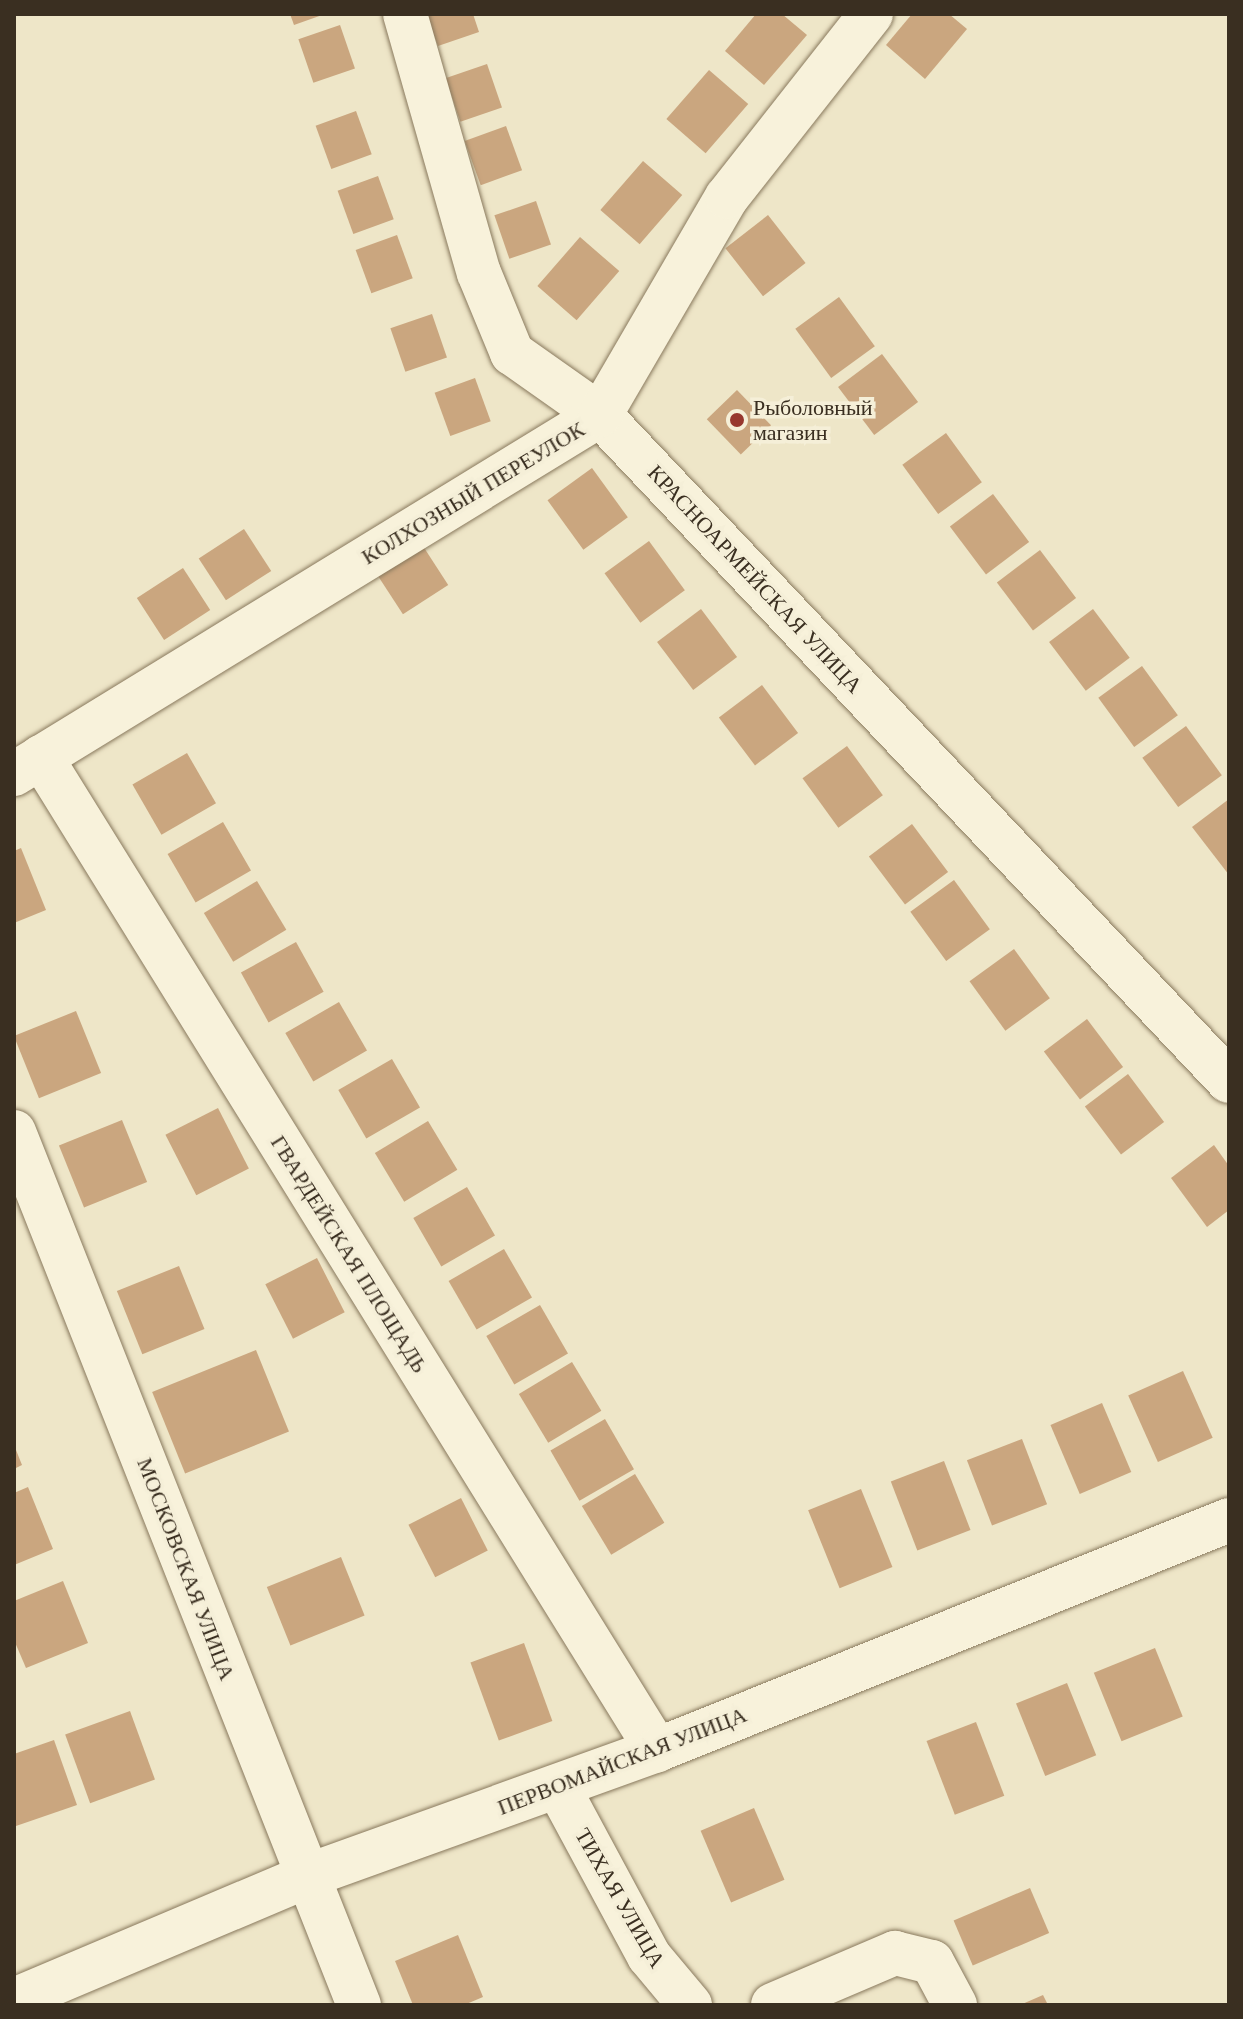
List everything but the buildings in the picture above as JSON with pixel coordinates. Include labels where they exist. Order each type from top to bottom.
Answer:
[{"type":"street","name":"КРАСНОАРМЕЙСКАЯ УЛИЦА","points":[[405,14],[479,273],[512,353],[600,415],[1229,1081]]},
{"type":"street","name":"КОЛХОЗНЫЙ ПЕРЕУЛОК","points":[[28,765],[600,415],[727,197],[871,14]]},
{"type":"street","name":"ГВАРДЕЙСКАЯ ПЛОЩАДЬ","points":[[28,765],[657,1750]]},
{"type":"street","name":"МОСКОВСКАЯ УЛИЦА","points":[[14,1132],[359,2005]]},
{"type":"street","name":"ПЕРВОМАЙСКАЯ УЛИЦА","points":[[14,2000],[307,1876],[657,1750],[1229,1520]]},
{"type":"street","name":"ТИХАЯ УЛИЦА","points":[[558,1787],[649,1956],[690,2005]]},
{"type":"street","points":[[773,2005],[895,1953],[932,1962],[955,2005]]},
{"type":"place","name":"Рыболовный магазин","points":[[737,420]]}]
